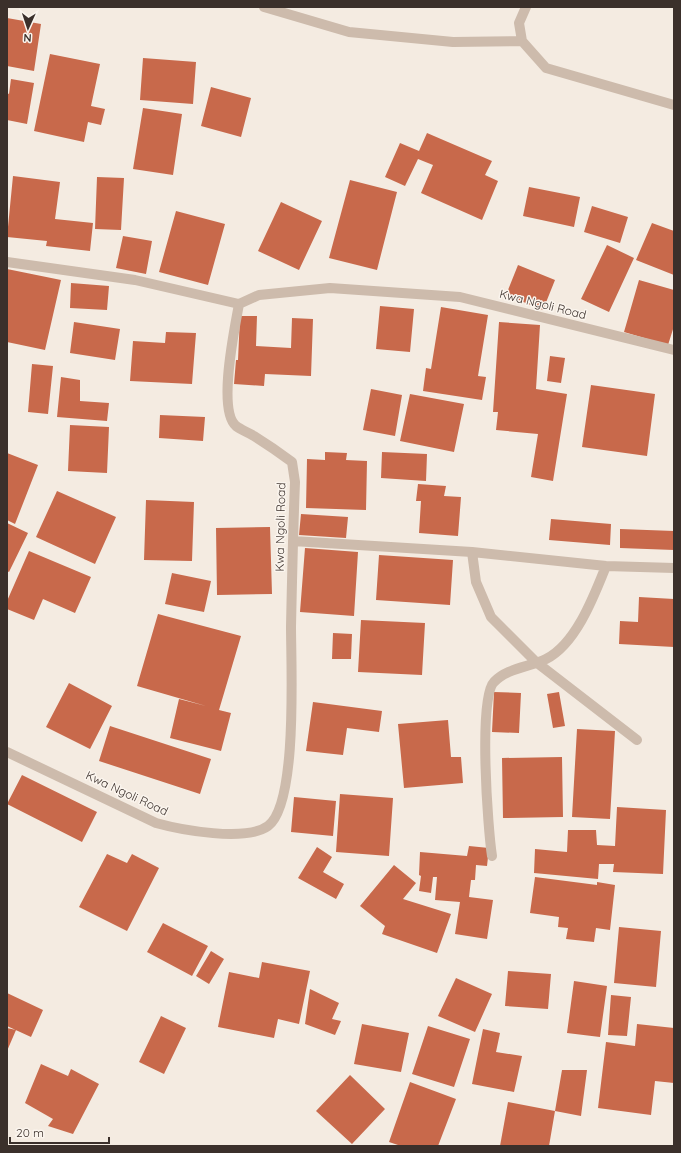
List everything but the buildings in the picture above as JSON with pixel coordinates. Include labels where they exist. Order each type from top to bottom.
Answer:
[{"type":"street","points":[[264,7],[349,32],[453,42],[522,41]]},
{"type":"street","points":[[526,7],[519,22],[522,41],[546,68],[674,105]]},
{"type":"street","points":[[7,262],[135,280],[239,304]]},
{"type":"street","name":"Kwa Ngoli Road","points":[[7,752],[156,822],[178,829],[238,834],[260,830],[269,825],[276,815],[281,801],[291,737],[295,482],[292,462],[255,436],[235,425],[229,417],[226,403],[229,369],[239,304],[259,295],[330,288],[460,297],[674,350]]},
{"type":"street","points":[[293,542],[472,552],[606,566],[674,568]]},
{"type":"street","points":[[472,552],[476,582],[491,617],[536,662],[637,740]]},
{"type":"street","points":[[492,856],[488,831],[485,765],[489,691],[492,683],[498,678],[554,654],[570,638],[594,594],[606,566]]}]
